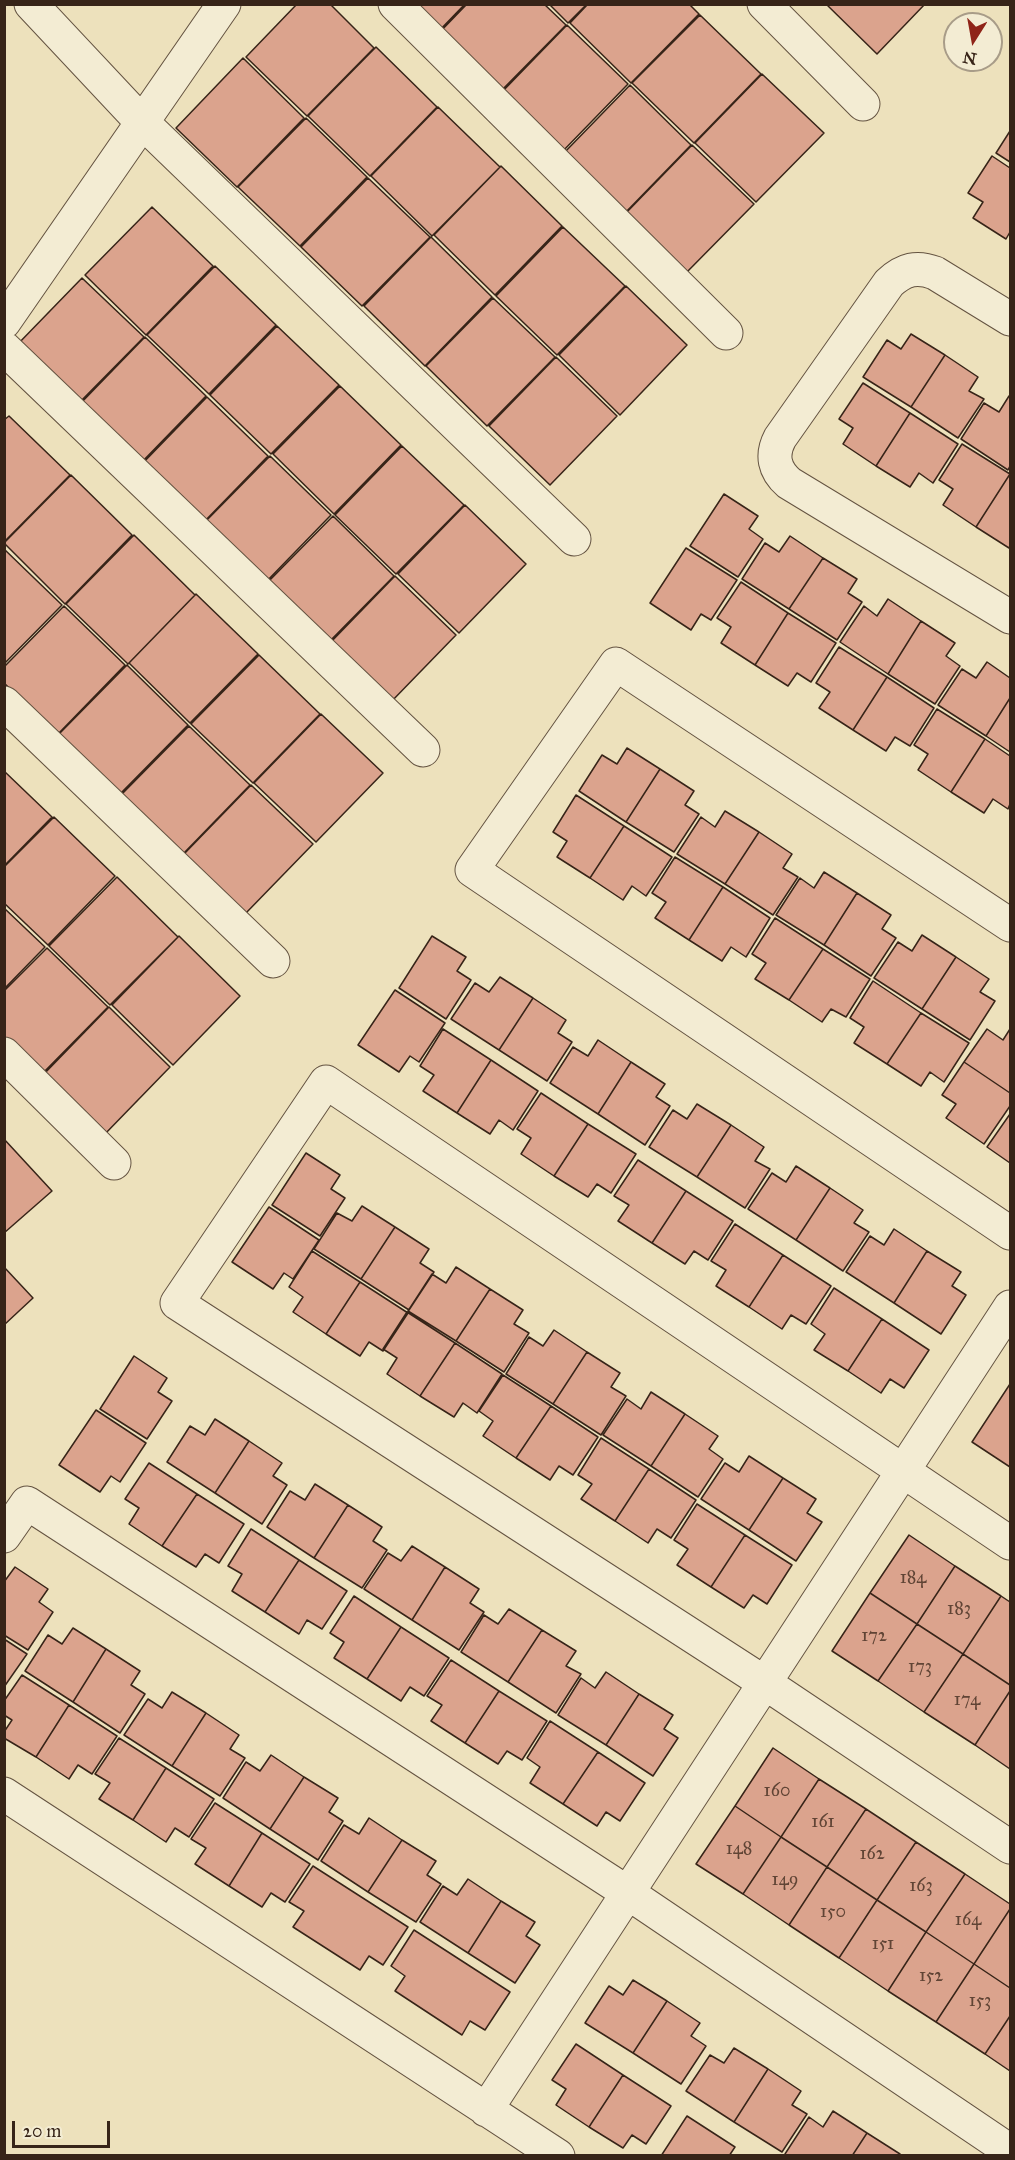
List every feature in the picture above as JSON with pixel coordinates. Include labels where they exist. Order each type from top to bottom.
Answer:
[{"type":"street","points":[[31,4],[143,123],[574,540]]},
{"type":"street","points":[[4,322],[224,4]]},
{"type":"street","points":[[394,4],[726,333]]},
{"type":"street","points":[[764,4],[863,104]]},
{"type":"street","points":[[1011,319],[935,273],[923,269],[910,269],[898,274],[780,438],[774,457],[781,476],[789,483],[1011,617]]},
{"type":"street","points":[[4,348],[423,750]]},
{"type":"street","points":[[1011,925],[616,664],[472,870],[1011,1233]]},
{"type":"street","points":[[4,703],[273,961]]},
{"type":"street","points":[[4,1054],[114,1163]]},
{"type":"street","points":[[1011,1543],[326,1082],[177,1303],[765,1683],[1011,1847]]},
{"type":"street","points":[[486,2110],[1011,1307]]},
{"type":"street","points":[[4,1536],[27,1503],[628,1893],[1011,2151]]},
{"type":"street","points":[[4,1794],[558,2156]]},
{"type":"building","points":[[297,4],[330,4],[374,48],[307,116],[246,57]]},
{"type":"building","points":[[406,4],[465,4],[436,34]]},
{"type":"building","points":[[467,4],[544,4],[566,25],[498,94],[437,35]]},
{"type":"building","points":[[549,4],[587,4],[568,23]]},
{"type":"building","points":[[588,4],[689,4],[699,14],[631,83],[570,23]]},
{"type":"building","points":[[826,4],[925,4],[877,54]]},
{"type":"building","points":[[700,15],[761,74],[694,143],[632,83]]},
{"type":"building","points":[[567,25],[628,84],[561,153],[500,94]]},
{"type":"building","points":[[376,47],[437,107],[370,176],[308,116]]},
{"type":"building","points":[[243,58],[304,118],[237,187],[176,128]]},
{"type":"building","points":[[762,74],[824,133],[756,202],[695,143]]},
{"type":"building","points":[[630,85],[691,145],[624,214],[562,155]]},
{"type":"building","points":[[438,107],[500,167],[432,236],[371,176]]},
{"type":"building","points":[[306,118],[367,177],[300,246],[238,187]]},
{"type":"building","points":[[1010,131],[1010,162],[996,153]]},
{"type":"building","points":[[692,145],[754,204],[686,273],[625,214]]},
{"type":"building","points":[[992,156],[1010,168],[1010,232],[1006,239],[973,218],[983,202],[968,193]]},
{"type":"building","points":[[501,166],[562,226],[495,295],[434,235]]},
{"type":"building","points":[[368,178],[430,237],[362,306],[301,247]]},
{"type":"building","points":[[152,207],[213,266],[146,335],[85,275]]},
{"type":"building","points":[[563,227],[625,286],[557,355],[496,296]]},
{"type":"building","points":[[431,237],[492,297],[425,366],[364,306]]},
{"type":"building","points":[[215,266],[276,325],[209,394],[147,335]]},
{"type":"building","points":[[82,278],[144,337],[76,406],[15,347]]},
{"type":"building","points":[[626,286],[687,345],[620,415],[559,355]]},
{"type":"building","points":[[493,298],[555,357],[487,426],[426,366]]},
{"type":"building","points":[[277,326],[339,385],[271,454],[210,395]]},
{"type":"building","points":[[911,334],[945,355],[911,407],[863,377],[887,340],[901,349]]},
{"type":"building","points":[[145,337],[206,396],[139,465],[78,406]]},
{"type":"building","points":[[945,355],[978,377],[969,391],[984,399],[958,438],[911,407]]},
{"type":"building","points":[[556,357],[617,416],[550,485],[489,426]]},
{"type":"building","points":[[863,383],[910,413],[876,466],[843,444],[853,428],[839,419]]},
{"type":"building","points":[[340,386],[401,445],[334,514],[273,454]]},
{"type":"building","points":[[1009,396],[1010,466],[1008,470],[961,439],[984,403],[999,412]]},
{"type":"building","points":[[207,397],[268,456],[201,525],[140,466]]},
{"type":"building","points":[[910,413],[958,444],[933,483],[919,473],[910,487],[876,466]]},
{"type":"building","points":[[9,416],[70,475],[4,542],[4,420]]},
{"type":"building","points":[[962,444],[1010,474],[976,527],[943,505],[953,489],[939,480]]},
{"type":"building","points":[[402,446],[464,505],[396,574],[335,515]]},
{"type":"building","points":[[270,456],[331,515],[264,584],[202,525]]},
{"type":"building","points":[[1010,474],[1010,546],[1009,548],[976,527]]},
{"type":"building","points":[[71,475],[132,535],[65,604],[4,543]]},
{"type":"building","points":[[724,494],[758,516],[749,529],[763,539],[738,577],[690,546]]},
{"type":"building","points":[[465,505],[526,564],[459,633],[398,574]]},
{"type":"building","points":[[333,516],[394,576],[326,645],[265,585]]},
{"type":"building","points":[[134,535],[195,595],[128,664],[66,604]]},
{"type":"building","points":[[790,536],[823,558],[789,609],[742,579],[765,543],[779,552]]},
{"type":"building","points":[[686,548],[737,580],[711,620],[701,614],[691,630],[650,603]]},
{"type":"building","points":[[4,549],[62,605],[4,664]]},
{"type":"building","points":[[823,558],[857,579],[848,593],[862,602],[837,640],[789,609]]},
{"type":"building","points":[[395,576],[456,635],[389,704],[328,645]]},
{"type":"building","points":[[741,582],[788,613],[755,665],[721,643],[731,627],[717,618]]},
{"type":"building","points":[[196,594],[258,654],[190,723],[129,663]]},
{"type":"building","points":[[888,599],[921,621],[888,674],[840,642],[864,606],[877,616]]},
{"type":"building","points":[[64,606],[125,665],[58,734],[4,683],[4,667]]},
{"type":"building","points":[[788,613],[836,643],[811,682],[797,673],[788,686],[755,665]]},
{"type":"building","points":[[921,621],[955,643],[946,656],[960,666],[935,704],[888,674]]},
{"type":"building","points":[[839,647],[887,677],[853,730],[819,708],[830,692],[816,683]]},
{"type":"building","points":[[259,655],[320,714],[253,783],[191,724]]},
{"type":"building","points":[[987,662],[1010,678],[1010,698],[986,736],[938,705],[962,669],[976,678]]},
{"type":"building","points":[[127,665],[188,725],[120,794],[59,734]]},
{"type":"building","points":[[887,677],[934,708],[910,746],[895,737],[886,751],[853,730]]},
{"type":"building","points":[[1010,698],[1010,752],[986,736]]},
{"type":"building","points":[[937,709],[985,739],[951,792],[918,770],[928,754],[914,745]]},
{"type":"building","points":[[321,714],[383,773],[316,842],[254,783]]},
{"type":"building","points":[[189,726],[250,785],[183,854],[121,795]]},
{"type":"building","points":[[985,739],[1010,756],[1010,804],[1008,809],[993,799],[984,813],[951,792]]},
{"type":"building","points":[[627,748],[660,769],[626,822],[579,791],[602,755],[617,764]]},
{"type":"building","points":[[660,769],[694,791],[685,805],[699,814],[674,852],[626,822]]},
{"type":"building","points":[[4,771],[52,817],[4,866]]},
{"type":"building","points":[[251,785],[313,844],[246,913],[184,854]]},
{"type":"building","points":[[576,795],[624,826],[590,878],[557,857],[567,841],[553,832]]},
{"type":"building","points":[[725,811],[759,832],[725,884],[677,854],[701,817],[715,827]]},
{"type":"building","points":[[54,817],[115,876],[48,945],[4,903],[4,867]]},
{"type":"building","points":[[624,826],[672,857],[646,896],[632,886],[623,900],[590,878]]},
{"type":"building","points":[[759,832],[792,854],[783,868],[798,877],[773,915],[725,884]]},
{"type":"building","points":[[675,857],[723,887],[689,940],[655,918],[666,902],[652,893]]},
{"type":"building","points":[[824,872],[857,893],[824,945],[776,915],[800,878],[814,888]]},
{"type":"building","points":[[117,877],[178,937],[110,1005],[49,946]]},
{"type":"building","points":[[723,887],[770,918],[746,957],[731,947],[722,961],[689,940]]},
{"type":"building","points":[[857,893],[891,915],[882,929],[896,938],[871,976],[824,945]]},
{"type":"building","points":[[4,908],[45,947],[4,989]]},
{"type":"building","points":[[775,918],[823,949],[789,1000],[755,979],[766,963],[752,954]]},
{"type":"building","points":[[922,935],[956,957],[922,1009],[874,978],[898,942],[912,951]]},
{"type":"building","points":[[179,936],[240,996],[173,1065],[112,1005]]},
{"type":"building","points":[[432,936],[466,957],[457,971],[471,980],[446,1019],[399,988]]},
{"type":"building","points":[[47,948],[108,1007],[40,1076],[4,1042],[4,991]]},
{"type":"building","points":[[823,949],[870,979],[846,1017],[831,1009],[822,1022],[789,1000]]},
{"type":"building","points":[[956,957],[989,979],[980,992],[995,1001],[970,1040],[922,1009]]},
{"type":"building","points":[[500,977],[533,998],[499,1050],[451,1019],[475,983],[489,992]]},
{"type":"building","points":[[873,981],[921,1013],[887,1064],[854,1043],[864,1027],[850,1018]]},
{"type":"building","points":[[395,990],[445,1023],[419,1062],[410,1056],[399,1072],[358,1045]]},
{"type":"building","points":[[533,998],[566,1020],[558,1033],[572,1042],[547,1081],[499,1050]]},
{"type":"building","points":[[109,1007],[170,1067],[103,1136],[42,1076]]},
{"type":"building","points":[[921,1013],[969,1043],[944,1082],[930,1072],[921,1086],[887,1064]]},
{"type":"building","points":[[443,1029],[491,1060],[457,1113],[423,1091],[434,1075],[420,1066]]},
{"type":"building","points":[[987,1029],[1003,1040],[1010,1029],[1010,1093],[964,1062]]},
{"type":"building","points":[[598,1040],[631,1062],[598,1114],[550,1083],[573,1047],[588,1056]]},
{"type":"building","points":[[491,1060],[538,1091],[513,1130],[499,1120],[490,1134],[457,1113]]},
{"type":"building","points":[[631,1062],[665,1084],[656,1097],[670,1106],[645,1145],[598,1114]]},
{"type":"building","points":[[964,1062],[1010,1093],[1010,1106],[984,1144],[946,1118],[956,1104],[942,1095]]},
{"type":"building","points":[[541,1093],[588,1124],[554,1176],[521,1154],[531,1138],[517,1129]]},
{"type":"building","points":[[697,1104],[731,1125],[697,1177],[649,1147],[673,1110],[687,1119]]},
{"type":"building","points":[[1010,1114],[1010,1163],[987,1147]]},
{"type":"building","points":[[588,1124],[636,1154],[611,1193],[597,1184],[588,1197],[554,1176]]},
{"type":"building","points":[[731,1125],[764,1147],[755,1161],[770,1169],[745,1208],[697,1177]]},
{"type":"building","points":[[4,1139],[52,1191],[4,1233]]},
{"type":"building","points":[[306,1153],[340,1175],[331,1189],[345,1198],[320,1236],[272,1205]]},
{"type":"building","points":[[638,1160],[686,1191],[652,1243],[618,1221],[629,1205],[614,1196]]},
{"type":"building","points":[[796,1166],[830,1188],[796,1240],[748,1209],[772,1173],[786,1182]]},
{"type":"building","points":[[830,1188],[863,1210],[854,1223],[869,1232],[843,1271],[796,1240]]},
{"type":"building","points":[[686,1191],[733,1221],[708,1260],[694,1251],[685,1264],[652,1243]]},
{"type":"building","points":[[362,1206],[395,1227],[361,1279],[314,1249],[337,1213],[352,1221]]},
{"type":"building","points":[[269,1207],[319,1240],[293,1279],[284,1273],[273,1289],[232,1262]]},
{"type":"building","points":[[735,1224],[783,1255],[749,1307],[716,1286],[726,1270],[711,1261]]},
{"type":"building","points":[[395,1227],[429,1249],[420,1263],[434,1272],[409,1310],[361,1279]]},
{"type":"building","points":[[894,1229],[927,1251],[894,1303],[846,1272],[870,1236],[884,1245]]},
{"type":"building","points":[[312,1251],[360,1282],[326,1334],[293,1312],[303,1297],[289,1287]]},
{"type":"building","points":[[927,1251],[961,1272],[952,1286],[966,1295],[941,1334],[894,1303]]},
{"type":"building","points":[[783,1255],[831,1286],[806,1324],[791,1315],[782,1329],[749,1307]]},
{"type":"building","points":[[4,1267],[33,1298],[4,1325]]},
{"type":"building","points":[[456,1267],[490,1289],[456,1341],[408,1311],[432,1274],[446,1283]]},
{"type":"building","points":[[360,1282],[408,1313],[383,1351],[369,1342],[360,1356],[326,1334]]},
{"type":"building","points":[[834,1288],[882,1319],[848,1371],[814,1350],[825,1334],[811,1324]]},
{"type":"building","points":[[490,1289],[523,1310],[514,1324],[529,1333],[504,1372],[456,1341]]},
{"type":"building","points":[[407,1312],[455,1343],[420,1396],[387,1374],[397,1358],[383,1349]]},
{"type":"building","points":[[882,1319],[929,1350],[904,1388],[890,1379],[881,1393],[848,1371]]},
{"type":"building","points":[[554,1330],[587,1352],[553,1404],[506,1374],[529,1337],[543,1346]]},
{"type":"building","points":[[455,1343],[502,1374],[477,1413],[463,1403],[454,1417],[420,1396]]},
{"type":"building","points":[[587,1352],[620,1373],[611,1387],[626,1396],[601,1435],[553,1404]]},
{"type":"building","points":[[134,1356],[167,1378],[158,1392],[172,1401],[147,1439],[100,1409]]},
{"type":"building","points":[[503,1375],[551,1406],[516,1458],[483,1436],[493,1421],[479,1411]]},
{"type":"building","points":[[1010,1384],[1010,1467],[972,1442]]},
{"type":"building","points":[[651,1392],[685,1414],[651,1466],[603,1435],[627,1399],[641,1409]]},
{"type":"building","points":[[551,1406],[598,1437],[573,1475],[559,1466],[550,1480],[516,1458]]},
{"type":"building","points":[[96,1410],[146,1443],[120,1482],[111,1476],[100,1492],[59,1465]]},
{"type":"building","points":[[685,1414],[718,1436],[709,1449],[723,1459],[698,1497],[651,1466]]},
{"type":"building","points":[[215,1419],[249,1441],[215,1493],[167,1462],[190,1426],[205,1435]]},
{"type":"building","points":[[601,1438],[649,1469],[615,1521],[581,1499],[592,1484],[578,1475]]},
{"type":"building","points":[[249,1441],[282,1463],[273,1476],[287,1485],[262,1524],[215,1493]]},
{"type":"building","points":[[749,1456],[783,1478],[749,1530],[701,1499],[725,1463],[739,1472]]},
{"type":"building","points":[[149,1463],[197,1494],[162,1546],[129,1524],[139,1508],[125,1499]]},
{"type":"building","points":[[649,1469],[696,1500],[671,1538],[657,1529],[648,1543],[615,1521]]},
{"type":"building","points":[[783,1478],[816,1499],[807,1513],[822,1522],[796,1561],[749,1530]]},
{"type":"building","points":[[315,1484],[348,1505],[314,1558],[267,1527],[290,1491],[305,1500]]},
{"type":"building","points":[[197,1494],[244,1524],[219,1563],[205,1554],[196,1567],[162,1546]]},
{"type":"building","points":[[697,1504],[745,1535],[711,1587],[677,1565],[688,1549],[674,1540]]},
{"type":"building","points":[[348,1505],[382,1527],[373,1541],[387,1550],[362,1588],[314,1558]]},
{"type":"building","points":[[251,1529],[299,1560],[265,1612],[232,1591],[242,1574],[228,1566]]},
{"type":"building","points":[[745,1535],[792,1565],[767,1604],[753,1595],[744,1608],[711,1587]]},
{"type":"building","points":[[909,1535],[955,1566],[917,1624],[870,1593]]},
{"type":"building","points":[[412,1546],[445,1567],[412,1620],[364,1589],[388,1553],[401,1561]]},
{"type":"building","points":[[299,1560],[347,1591],[322,1629],[307,1620],[299,1634],[265,1612]]},
{"type":"building","points":[[955,1566],[1001,1596],[963,1654],[917,1624]]},
{"type":"building","points":[[15,1567],[48,1589],[39,1602],[53,1612],[28,1650],[4,1635],[4,1582]]},
{"type":"building","points":[[445,1567],[479,1589],[470,1603],[484,1612],[459,1650],[412,1620]]},
{"type":"building","points":[[870,1593],[917,1624],[878,1681],[832,1651]]},
{"type":"building","points":[[354,1596],[401,1627],[367,1679],[334,1658],[344,1642],[330,1633]]},
{"type":"building","points":[[1001,1596],[1010,1602],[1010,1685],[963,1654]]},
{"type":"building","points":[[509,1609],[542,1630],[508,1682],[461,1652],[484,1615],[498,1624]]},
{"type":"building","points":[[917,1624],[963,1654],[924,1712],[878,1681]]},
{"type":"building","points":[[401,1627],[449,1658],[424,1696],[410,1687],[401,1701],[367,1679]]},
{"type":"building","points":[[73,1628],[106,1649],[73,1702],[25,1671],[48,1635],[62,1644]]},
{"type":"building","points":[[542,1630],[576,1651],[566,1666],[581,1674],[556,1713],[508,1682]]},
{"type":"building","points":[[4,1639],[27,1654],[4,1687]]},
{"type":"building","points":[[106,1649],[140,1671],[131,1685],[145,1694],[120,1733],[73,1702]]},
{"type":"building","points":[[963,1654],[1010,1685],[1010,1691],[975,1745],[924,1712]]},
{"type":"building","points":[[451,1660],[499,1691],[465,1743],[431,1721],[442,1705],[427,1696]]},
{"type":"building","points":[[606,1672],[639,1694],[606,1745],[558,1715],[581,1678],[595,1688]]},
{"type":"building","points":[[22,1675],[69,1705],[36,1757],[4,1738],[4,1732],[12,1720],[4,1715],[4,1701]]},
{"type":"building","points":[[499,1691],[547,1721],[522,1760],[507,1751],[498,1764],[465,1743]]},
{"type":"building","points":[[1010,1691],[1010,1769],[975,1745]]},
{"type":"building","points":[[172,1692],[206,1713],[172,1766],[124,1735],[148,1699],[162,1708]]},
{"type":"building","points":[[639,1694],[673,1715],[664,1729],[678,1738],[653,1776],[606,1745]]},
{"type":"building","points":[[69,1705],[117,1736],[92,1774],[78,1765],[69,1779],[36,1757]]},
{"type":"building","points":[[206,1713],[239,1735],[230,1749],[245,1758],[220,1796],[172,1766]]},
{"type":"building","points":[[550,1721],[598,1752],[563,1804],[530,1783],[540,1767],[527,1758]]},
{"type":"building","points":[[119,1738],[166,1768],[133,1820],[99,1799],[110,1783],[95,1774]]},
{"type":"building","points":[[773,1748],[819,1779],[781,1837],[735,1806]]},
{"type":"building","points":[[598,1752],[645,1783],[620,1821],[606,1812],[597,1826],[563,1804]]},
{"type":"building","points":[[271,1755],[304,1777],[270,1829],[223,1798],[246,1762],[260,1771]]},
{"type":"building","points":[[166,1768],[214,1799],[189,1837],[175,1828],[166,1842],[133,1820]]},
{"type":"building","points":[[304,1777],[338,1798],[329,1812],[343,1821],[318,1860],[270,1829]]},
{"type":"building","points":[[819,1779],[866,1809],[827,1867],[781,1837]]},
{"type":"building","points":[[215,1803],[262,1833],[229,1886],[195,1864],[206,1848],[191,1839]]},
{"type":"building","points":[[735,1806],[781,1837],[743,1894],[696,1864]]},
{"type":"building","points":[[866,1809],[916,1842],[877,1900],[827,1867]]},
{"type":"building","points":[[369,1818],[402,1840],[368,1892],[321,1861],[344,1825],[359,1834]]},
{"type":"building","points":[[262,1833],[310,1864],[285,1902],[271,1893],[262,1907],[229,1886]]},
{"type":"building","points":[[781,1837],[827,1867],[789,1925],[743,1894]]},
{"type":"building","points":[[402,1840],[436,1861],[427,1875],[441,1884],[416,1922],[368,1892]]},
{"type":"building","points":[[916,1842],[965,1874],[926,1932],[877,1900]]},
{"type":"building","points":[[313,1866],[408,1927],[383,1965],[369,1956],[360,1970],[293,1927],[304,1911],[289,1902]]},
{"type":"building","points":[[827,1867],[877,1900],[839,1958],[789,1925]]},
{"type":"building","points":[[965,1874],[1010,1904],[1010,1909],[974,1964],[926,1932]]},
{"type":"building","points":[[468,1879],[501,1901],[468,1953],[420,1922],[443,1886],[457,1895]]},
{"type":"building","points":[[877,1900],[926,1932],[888,1991],[839,1958]]},
{"type":"building","points":[[501,1901],[535,1922],[526,1936],[540,1945],[515,1983],[468,1953]]},
{"type":"building","points":[[1010,1909],[1010,1988],[974,1964]]},
{"type":"building","points":[[414,1930],[510,1992],[485,2030],[470,2021],[462,2035],[395,1991],[405,1976],[391,1966]]},
{"type":"building","points":[[926,1932],[974,1964],[936,2022],[888,1991]]},
{"type":"building","points":[[974,1964],[1010,1988],[1010,2016],[985,2054],[936,2022]]},
{"type":"building","points":[[633,1980],[667,2001],[633,2053],[585,2023],[609,1986],[623,1995]]},
{"type":"building","points":[[667,2001],[700,2023],[691,2036],[706,2046],[681,2084],[633,2053]]},
{"type":"building","points":[[1010,2016],[1010,2071],[985,2054]]},
{"type":"building","points":[[576,2044],[623,2075],[589,2127],[556,2105],[566,2089],[552,2080]]},
{"type":"building","points":[[734,2048],[768,2069],[734,2122],[686,2091],[710,2055],[724,2063]]},
{"type":"building","points":[[768,2069],[801,2091],[792,2105],[807,2114],[782,2152],[734,2122]]},
{"type":"building","points":[[623,2075],[671,2106],[646,2144],[632,2135],[623,2148],[589,2127]]},
{"type":"building","points":[[833,2111],[867,2133],[852,2156],[788,2156],[785,2154],[809,2117],[823,2127]]},
{"type":"building","points":[[687,2116],[735,2147],[729,2156],[661,2156]]},
{"type":"building","points":[[867,2133],[900,2154],[899,2156],[852,2156]]}]
